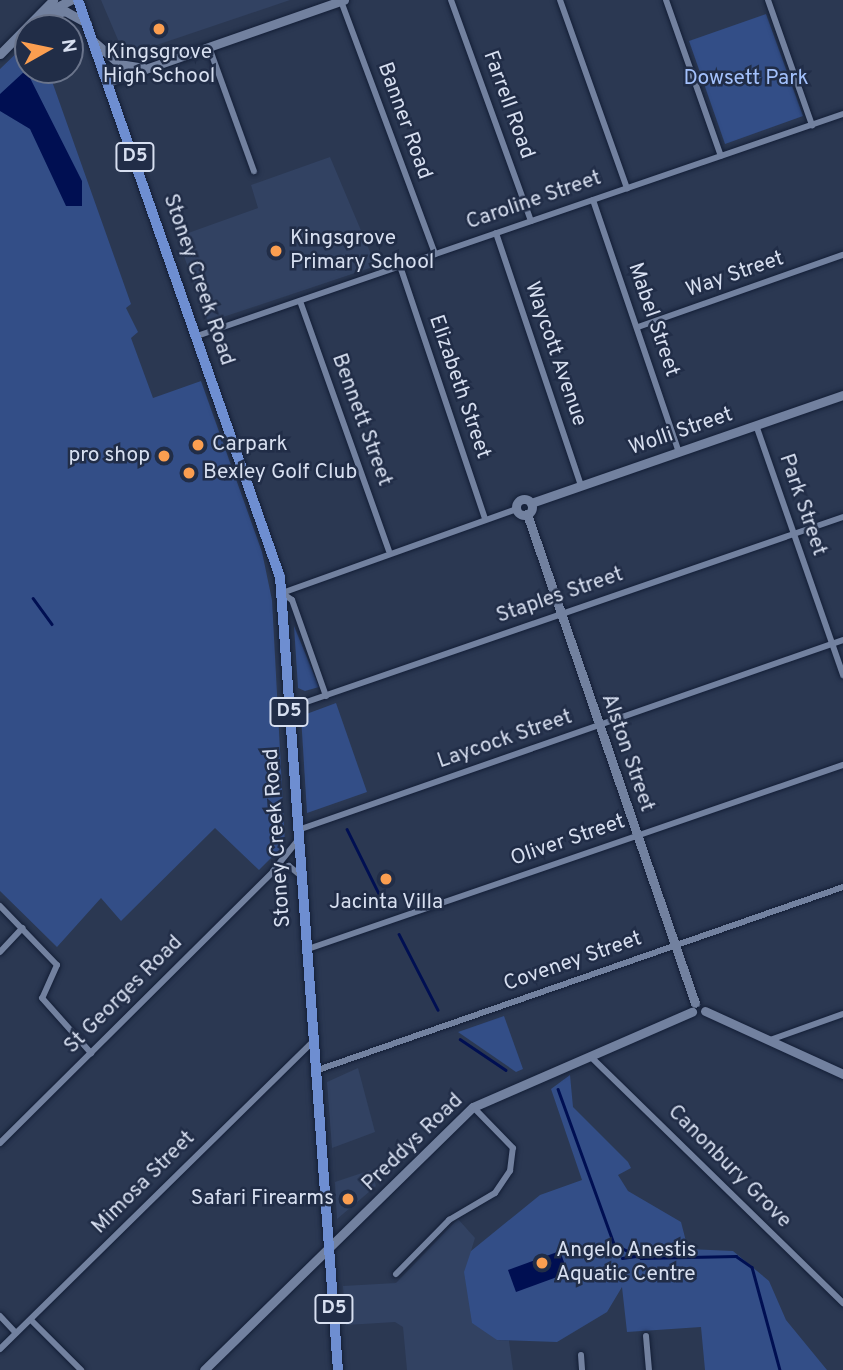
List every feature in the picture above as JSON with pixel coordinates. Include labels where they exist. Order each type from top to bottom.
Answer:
[{"type":"main road","points":[[46,14],[71,0]]},
{"type":"main road","name":"Stoney Creek Road","points":[[78,0],[198,336],[282,593],[305,950],[338,1370]]},
{"type":"main road","points":[[108,82],[343,0]]},
{"type":"main road","points":[[53,14],[65,11],[70,14]]},
{"type":"main road","points":[[0,54],[14,41]]},
{"type":"main road","points":[[93,41],[119,64],[148,68]]},
{"type":"main road","name":"Wolli Street","points":[[516,509],[521,500],[531,503],[843,395]]},
{"type":"main road","points":[[516,509],[527,514],[531,503]]},
{"type":"main road","name":"Alston Street","points":[[527,514],[694,1008]]},
{"type":"main road","name":"Preddys Road","points":[[204,1370],[473,1107],[694,1008],[770,1040]]},
{"type":"main road","points":[[770,1040],[843,1074]]},
{"type":"street","name":"Banner Road","points":[[343,0],[435,254]]},
{"type":"street","name":"Farrell Road","points":[[451,0],[531,221]]},
{"type":"street","points":[[560,0],[626,188]]},
{"type":"street","points":[[666,0],[721,156]]},
{"type":"street","points":[[768,0],[812,125]]},
{"type":"street","points":[[209,47],[254,171]]},
{"type":"street","name":"Caroline Street","points":[[198,336],[843,114]]},
{"type":"street","name":"Mabel Street","points":[[593,200],[680,452]]},
{"type":"street","name":"Waycott Avenue","points":[[496,233],[581,486]]},
{"type":"street","name":"Way Street","points":[[638,327],[843,255]]},
{"type":"street","name":"Elizabeth Street","points":[[400,266],[485,518]]},
{"type":"street","name":"Bennett Street","points":[[300,300],[388,551]]},
{"type":"street","name":"Park Street","points":[[756,425],[843,675]]},
{"type":"street","points":[[282,593],[388,551],[516,509]]},
{"type":"street","name":"Staples Street","points":[[289,708],[843,517]]},
{"type":"street","points":[[282,593],[292,600],[326,696]]},
{"type":"street","name":"Laycock Street","points":[[297,835],[843,640]]},
{"type":"street","name":"Oliver Street","points":[[305,950],[843,765]]},
{"type":"street","name":"St Georges Road","points":[[0,1143],[273,873],[297,835]]},
{"type":"street","points":[[273,873],[289,866],[300,875]]},
{"type":"street","name":"Coveney Street","points":[[315,1071],[843,887]]},
{"type":"street","points":[[0,906],[57,965],[42,998],[91,1053]]},
{"type":"street","points":[[0,952],[22,928]]},
{"type":"street","points":[[770,1040],[843,1014]]},
{"type":"street","name":"Mimosa Street","points":[[0,1349],[313,1041]]},
{"type":"street","name":"Canonbury Grove","points":[[590,1056],[843,1303]]},
{"type":"street","points":[[396,1274],[449,1220],[499,1190],[510,1171],[513,1148],[473,1107]]},
{"type":"street","points":[[0,1316],[16,1333]]},
{"type":"street","points":[[30,1320],[81,1370]]},
{"type":"street","points":[[646,1336],[649,1370]]},
{"type":"street","points":[[581,1355],[582,1370]]},
{"type":"shaded area","name":"Kingsgrove High School","points":[[101,0],[290,0],[136,52],[121,47]]},
{"type":"shaded area","points":[[14,81],[14,84],[33,84],[82,181],[82,206],[66,206],[30,129],[0,111],[0,94]]},
{"type":"shaded area","name":"Kingsgrove Primary School","points":[[330,157],[376,266],[208,322],[177,237],[258,208],[251,185]]},
{"type":"shaded area","points":[[358,1068],[375,1132],[332,1148],[327,1082]]},
{"type":"shaded area","points":[[371,1170],[376,1186],[337,1219],[335,1182]]},
{"type":"shaded area","points":[[458,1219],[475,1238],[471,1251],[497,1340],[509,1341],[513,1370],[407,1370],[403,1327],[395,1322],[346,1325],[343,1286],[396,1283]]},
{"type":"shaded area","points":[[560,1251],[568,1273],[516,1292],[508,1270]]},
{"type":"green space","name":"Dowsett Park","points":[[766,14],[803,116],[725,144],[689,41]]},
{"type":"green space","points":[[14,56],[14,84],[53,84],[131,304],[126,308],[138,332],[131,338],[153,398],[201,381],[262,552],[272,600],[285,844],[259,870],[215,828],[121,921],[101,898],[57,947],[0,891],[0,69]]},
{"type":"green space","points":[[294,626],[319,687],[305,691],[298,688]]},
{"type":"green space","points":[[336,703],[367,792],[307,813],[301,716]]},
{"type":"green space","points":[[504,1016],[523,1069],[516,1072],[458,1032]]},
{"type":"green space","points":[[570,1075],[573,1107],[631,1168],[618,1175],[628,1191],[681,1222],[688,1249],[733,1251],[769,1281],[786,1320],[827,1370],[705,1370],[701,1327],[627,1332],[622,1287],[607,1312],[557,1342],[497,1340],[472,1323],[464,1272],[471,1251],[540,1195],[582,1180],[551,1089]]},
{"type":"waterway","points":[[33,598],[52,624]]},
{"type":"waterway","points":[[347,829],[386,908]]},
{"type":"waterway","points":[[399,934],[438,1010]]},
{"type":"waterway","points":[[460,1039],[506,1070]]},
{"type":"waterway","points":[[558,1089],[614,1244],[641,1258],[736,1256],[752,1267],[780,1370]]},
{"type":"waterway","points":[[622,1258],[636,1256]]},
{"type":"place","name":"Kingsgrove High School","points":[[159,29]]},
{"type":"place","name":"Kingsgrove Primary School","points":[[276,251]]},
{"type":"place","name":"Carpark","points":[[198,445]]},
{"type":"place","name":"pro shop","points":[[164,456]]},
{"type":"place","name":"Bexley Golf Club","points":[[189,473]]},
{"type":"place","name":"Jacinta Villa","points":[[386,879]]},
{"type":"place","name":"Safari Firearms","points":[[348,1199]]},
{"type":"place","name":"Angelo Anestis Aquatic Centre","points":[[542,1263]]}]
